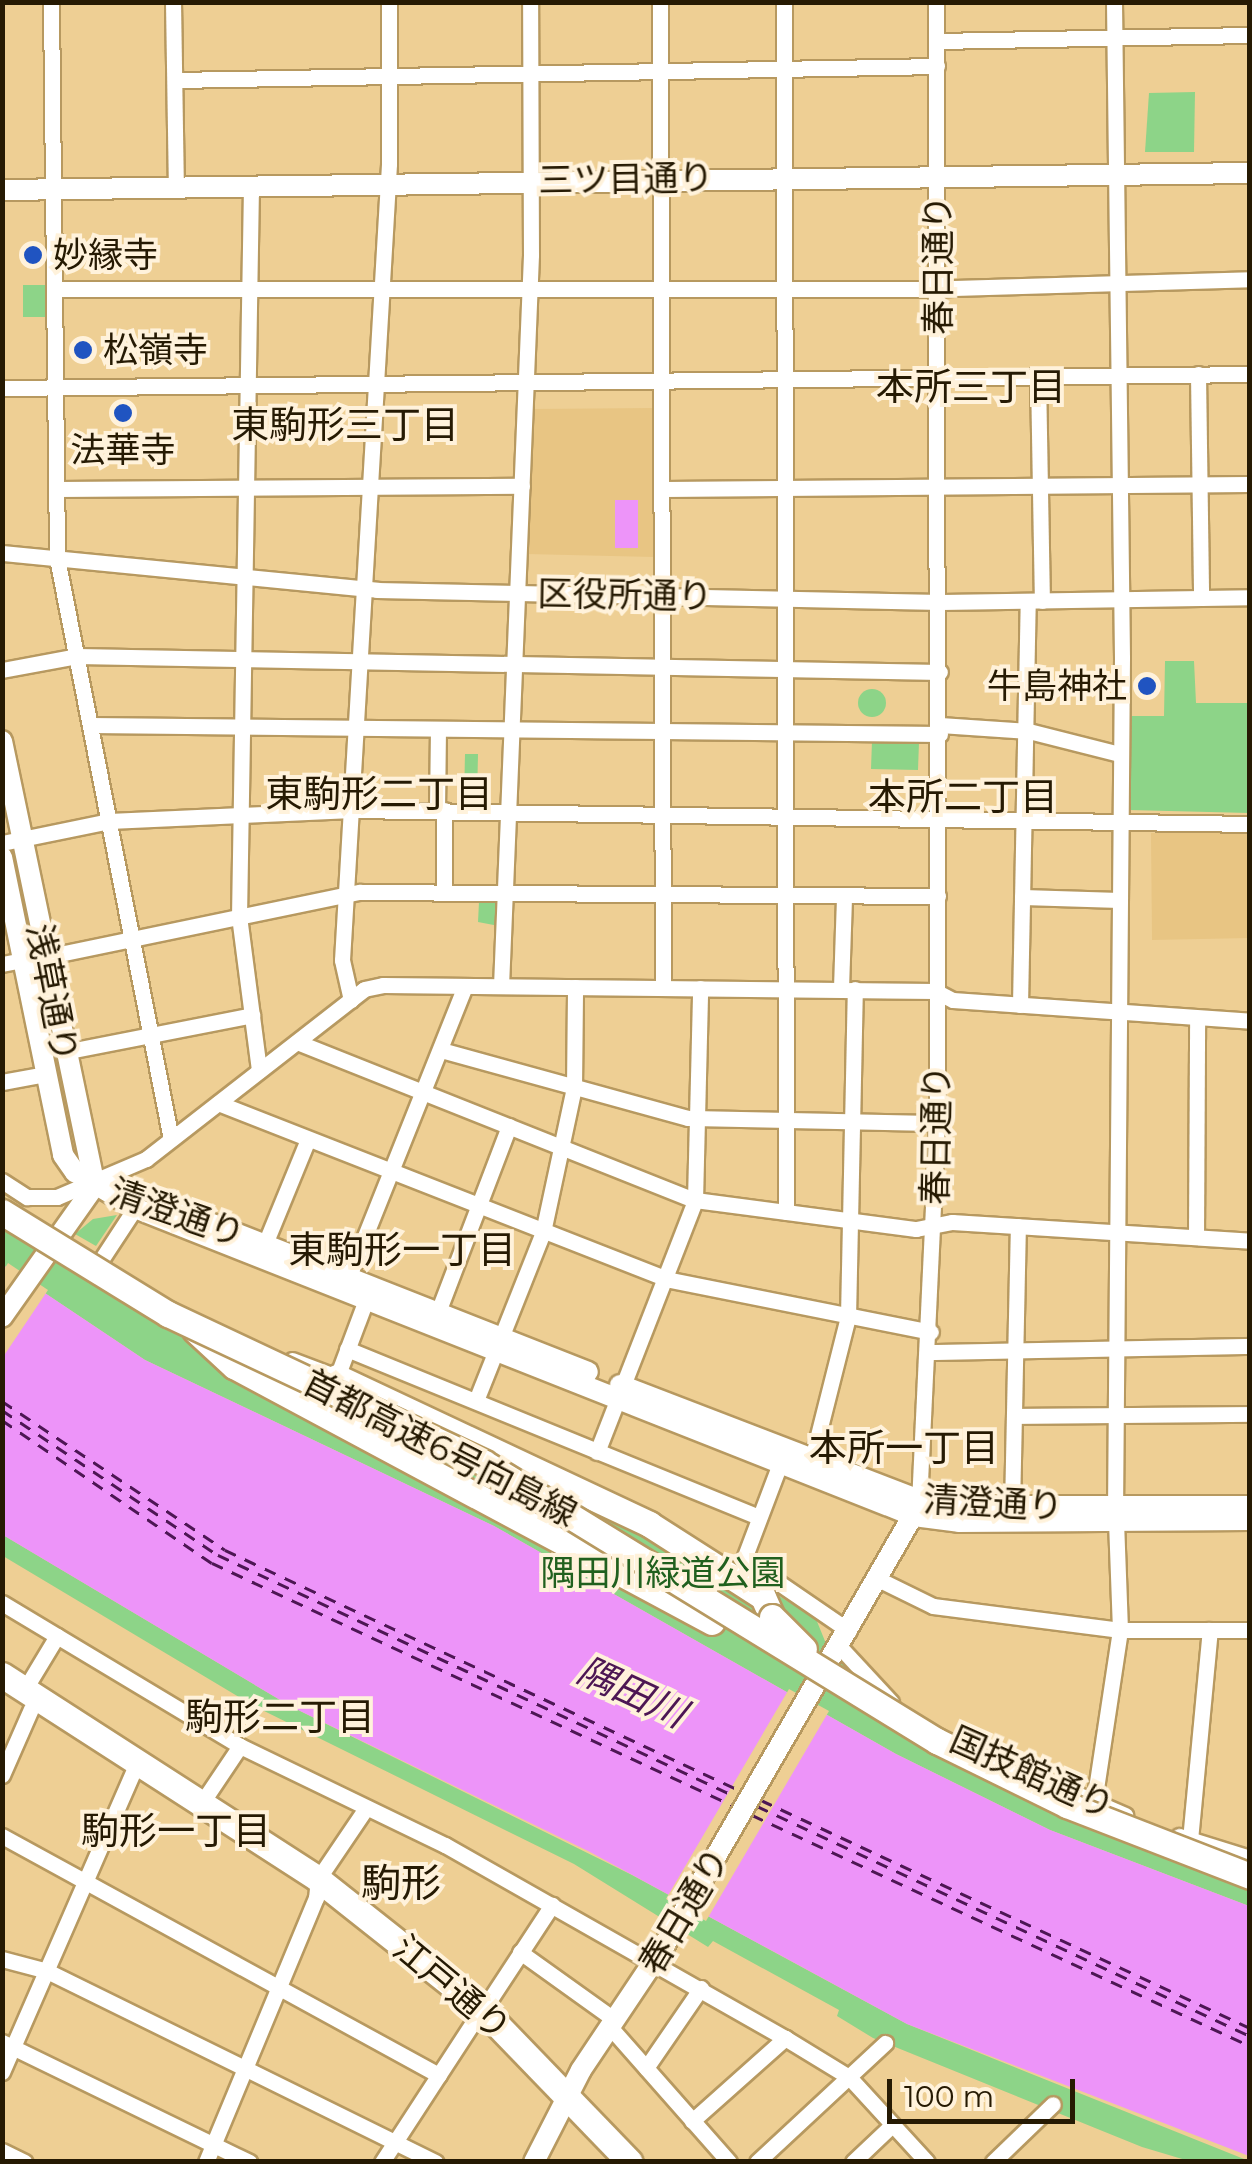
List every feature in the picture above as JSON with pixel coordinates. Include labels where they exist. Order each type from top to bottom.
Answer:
[{"type":"highway","name":"首都高速6号向島線","points":[[2,1212],[168,1314],[484,1463],[872,1706],[1068,1805],[1250,1876]]},
{"type":"highway","name":"首都高速6号向島線","points":[[2,1231],[160,1328],[477,1477],[860,1717],[962,1772],[1060,1819],[1250,1893]]},
{"type":"highway","points":[[166,1304],[234,1366],[712,1622]]},
{"type":"highway","points":[[337,1377],[649,1524],[767,1607],[872,1706]]},
{"type":"highway","name":"江戸通り","points":[[15,1691],[317,1889]]},
{"type":"highway","name":"江戸通り","points":[[134,1768],[201,1804],[478,2015],[630,2162]]},
{"type":"highway","name":"江戸通り","points":[[565,2100],[610,2162]]},
{"type":"main road","name":"三ツ目通り","points":[[2,190],[938,174],[1250,173]]},
{"type":"main road","name":"浅草通り","points":[[2,741],[23,960],[64,1052],[95,1185]]},
{"type":"main road","name":"浅草通り","points":[[2,858],[63,1155],[95,1185]]},
{"type":"main road","name":"清澄通り","points":[[95,1185],[135,1208],[346,1283],[917,1509],[1250,1520]]},
{"type":"main road","name":"清澄通り","points":[[95,1185],[266,1244],[346,1283]]},
{"type":"main road","points":[[2,1317],[95,1185]]},
{"type":"main road","name":"清澄通り","points":[[368,1292],[438,1312],[498,1344]]},
{"type":"main road","name":"清澄通り","points":[[782,1456],[812,1460],[917,1509],[1012,1508],[1116,1515],[1250,1506]]},
{"type":"main road","name":"春日通り","points":[[534,2162],[565,2100],[675,1928],[880,1580],[917,1509]]},
{"type":"street","points":[[50,2],[58,289],[57,558],[171,1140]]},
{"type":"street","points":[[173,2],[176,187]]},
{"type":"street","points":[[351,1000],[342,960],[388,185],[392,76],[389,2]]},
{"type":"street","points":[[501,986],[530,288],[530,2]]},
{"type":"street","points":[[660,2],[664,179],[664,988]]},
{"type":"street","points":[[784,2],[786,1212]]},
{"type":"street","name":"春日通り","points":[[917,1509],[930,1352],[937,1123],[934,991],[941,602],[936,2]]},
{"type":"street","points":[[1094,1802],[1120,1630],[1116,1349],[1122,599],[1114,2]]},
{"type":"street","points":[[937,40],[1250,35]]},
{"type":"street","points":[[175,80],[937,66]]},
{"type":"street","points":[[251,186],[239,916],[259,1072]]},
{"type":"street","points":[[58,289],[786,289],[1250,279]]},
{"type":"street","points":[[1198,374],[1200,598]]},
{"type":"street","points":[[2,388],[786,383],[1250,374]]},
{"type":"street","points":[[1020,1005],[1025,731],[1040,486],[1038,376]]},
{"type":"street","points":[[664,488],[1250,484]]},
{"type":"street","points":[[56,489],[522,486]]},
{"type":"street","name":"区役所通り","points":[[2,553],[365,589],[941,602],[1250,598]]},
{"type":"street","points":[[2,670],[76,656],[940,672]]},
{"type":"street","points":[[90,725],[356,730],[1025,731],[1120,754]]},
{"type":"street","points":[[438,730],[444,893]]},
{"type":"street","points":[[12,840],[109,822],[352,810],[939,816],[1250,824]]},
{"type":"street","points":[[23,960],[347,894],[938,896]]},
{"type":"street","points":[[812,1460],[848,1317],[852,1122],[844,896]]},
{"type":"street","points":[[1022,896],[1120,900]]},
{"type":"street","points":[[2,1181],[27,1197],[46,1198],[95,1185],[171,1140],[351,1000],[383,985],[934,991],[953,1000],[1250,1021]]},
{"type":"street","points":[[346,1283],[466,986]]},
{"type":"street","points":[[476,1398],[543,1232],[574,1088],[576,987]]},
{"type":"street","points":[[597,1452],[695,1200],[700,988]]},
{"type":"street","points":[[64,1052],[252,1015]]},
{"type":"street","points":[[1196,1238],[1197,1018]]},
{"type":"street","points":[[297,1042],[695,1200],[850,1221],[1018,1226],[1250,1241]]},
{"type":"street","points":[[441,1050],[698,1119],[937,1123]]},
{"type":"street","points":[[2,1082],[46,1074]]},
{"type":"street","points":[[218,1103],[666,1279],[931,1332]]},
{"type":"street","points":[[438,1312],[510,1126]]},
{"type":"street","points":[[266,1244],[308,1139]]},
{"type":"street","points":[[98,1263],[135,1208]]},
{"type":"street","points":[[1012,1508],[1018,1226]]},
{"type":"street","points":[[54,1240],[166,1304],[337,1377],[368,1292]]},
{"type":"street","points":[[930,1352],[1250,1346]]},
{"type":"street","points":[[347,1350],[476,1398],[758,1517],[782,1456]]},
{"type":"street","points":[[1014,1416],[1250,1414]]},
{"type":"street","name":"国技館通り","points":[[758,1517],[744,1553],[747,1566],[844,1639],[903,1712],[1094,1802],[1190,1840],[1250,1858]]},
{"type":"street","points":[[880,1580],[933,1606],[1120,1630],[1250,1630]]},
{"type":"street","points":[[2,1603],[240,1746],[552,1905],[849,2077],[926,2162]]},
{"type":"street","points":[[1190,1840],[1210,1630]]},
{"type":"street","points":[[2,1775],[15,1691],[56,1636]]},
{"type":"street","points":[[201,1804],[240,1746]]},
{"type":"street","points":[[2,2072],[8,2044],[47,1971],[134,1768]]},
{"type":"street","points":[[206,2162],[317,1889],[366,1808]]},
{"type":"street","points":[[2,1836],[281,1984],[439,2075]]},
{"type":"street","points":[[382,2162],[552,1905]]},
{"type":"street","points":[[520,1952],[613,2024],[646,2068],[729,2162]]},
{"type":"street","points":[[2,1959],[47,1971],[436,2162]]},
{"type":"street","points":[[646,2068],[701,1988]]},
{"type":"street","points":[[692,2121],[784,2038]]},
{"type":"street","points":[[757,2162],[885,2043]]},
{"type":"street","points":[[8,2044],[249,2162]]},
{"type":"street","points":[[993,2162],[1053,2104]]},
{"type":"street","points":[[853,2162],[892,2124]]},
{"type":"street","points":[[2,2151],[25,2162]]},
{"type":"shaded area","points":[[654,408],[654,557],[526,554],[531,409]]},
{"type":"shaded area","points":[[1151,833],[1249,833],[1249,938],[1152,940]]},
{"type":"green space","points":[[1195,92],[1194,152],[1145,152],[1149,93]]},
{"type":"green space","points":[[23,285],[50,285],[50,317],[23,317]]},
{"type":"green space","points":[[286,417],[298,429],[286,441],[274,429]]},
{"type":"green space","points":[[1165,661],[1194,661],[1196,703],[1249,703],[1249,813],[1129,810],[1130,716],[1164,716]]},
{"type":"green space","points":[[872,689],[882,693],[886,703],[882,713],[872,717],[862,713],[858,703],[862,693]]},
{"type":"green space","points":[[872,741],[919,742],[918,770],[871,769]]},
{"type":"green space","points":[[465,754],[478,754],[477,800],[464,799]]},
{"type":"green space","points":[[11,851],[15,851],[73,1150],[68,1136]]},
{"type":"green space","points":[[479,902],[499,902],[499,926],[478,922]]},
{"type":"green space","name":"隅田川緑道公園","points":[[3,1196],[144,1294],[760,1584],[816,1619],[827,1646],[865,1684],[962,1747],[1249,1867],[1249,1906],[1050,1830],[896,1754],[494,1526],[145,1360],[3,1265]]},
{"type":"green space","points":[[117,1215],[96,1246],[75,1234],[93,1219]]},
{"type":"green space","points":[[3,1535],[292,1707],[632,1875],[907,2024],[1249,2161],[1189,2161],[1142,2147],[873,2038],[837,2016],[839,2010],[713,1941],[708,1947],[574,1864],[254,1706],[3,1556]]},
{"type":"water","points":[[615,500],[638,500],[638,548],[615,548]]},
{"type":"water","name":"隅田川","points":[[3,1265],[145,1360],[494,1526],[896,1754],[1050,1830],[1249,1906],[1249,2156],[907,2024],[590,1852],[292,1707],[3,1535]]},
{"type":"pier","points":[[8,1263],[48,1290],[3,1357],[3,1271]]},
{"type":"pier","points":[[789,1689],[829,1711],[706,1921],[666,1899]]},
{"type":"ferry route","points":[[2,1401],[225,1550],[741,1791]]},
{"type":"ferry route","points":[[2,1410],[218,1555],[741,1799]]},
{"type":"ferry route","points":[[2,1420],[212,1563],[736,1807]]},
{"type":"ferry route","points":[[761,1800],[1250,2028]]},
{"type":"ferry route","points":[[757,1806],[1250,2036]]},
{"type":"ferry route","points":[[752,1815],[1250,2046]]},
{"type":"place","name":"妙縁寺","points":[[33,255]]},
{"type":"place","name":"松嶺寺","points":[[83,350]]},
{"type":"place","name":"法華寺","points":[[123,413]]},
{"type":"place","name":"牛島神社","points":[[1147,686]]},
{"type":"district","name":"本所三丁目","points":[[971,387]]},
{"type":"district","name":"東駒形三丁目","points":[[345,425]]},
{"type":"district","name":"東駒形二丁目","points":[[379,794]]},
{"type":"district","name":"本所二丁目","points":[[963,797]]},
{"type":"district","name":"東駒形一丁目","points":[[402,1250]]},
{"type":"district","name":"本所一丁目","points":[[904,1448]]},
{"type":"district","name":"駒形二丁目","points":[[280,1717]]},
{"type":"district","name":"駒形一丁目","points":[[176,1831]]},
{"type":"district","name":"駒形","points":[[401,1883]]}]
